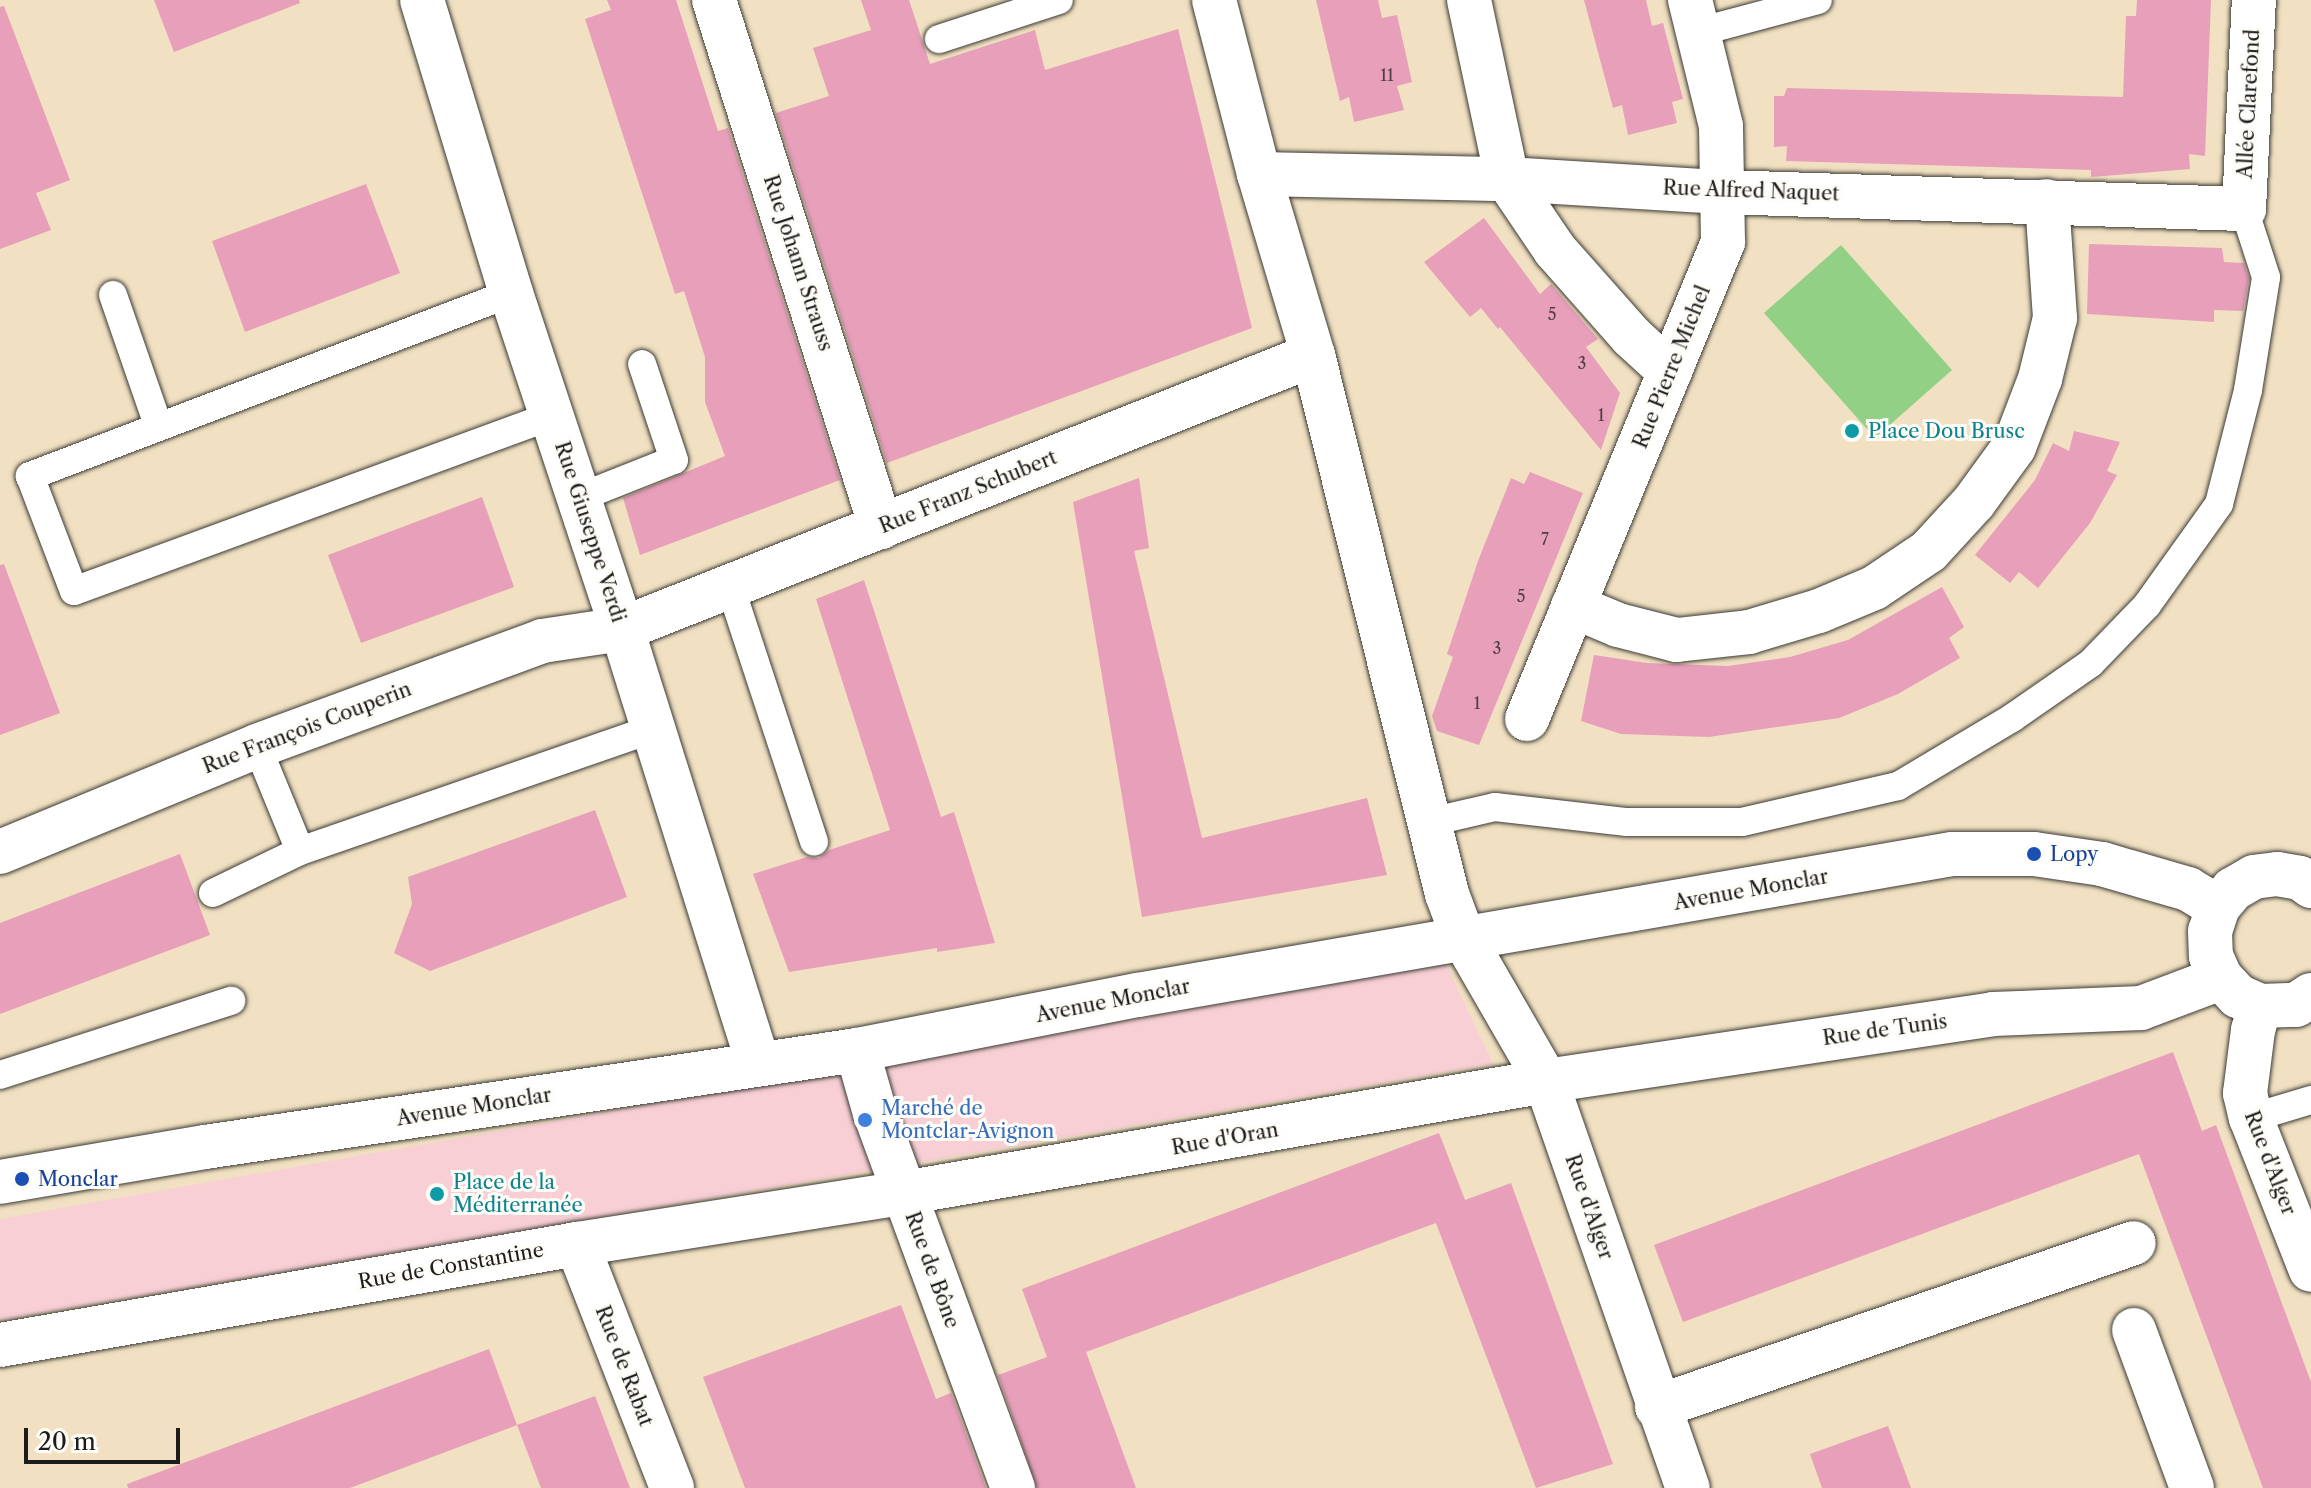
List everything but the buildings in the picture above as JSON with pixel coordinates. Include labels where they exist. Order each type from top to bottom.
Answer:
[{"type":"street","name":"Rue Giuseppe Verdi","points":[[422,0],[511,293],[622,629],[758,1064]]},
{"type":"street","name":"Rue Johann Strauss","points":[[714,0],[881,527]]},
{"type":"street","name":"Rue d'Alger","points":[[1214,0],[1259,174],[1313,355],[1447,894],[1463,937],[1546,1081],[1657,1407],[1688,1488]]},
{"type":"street","points":[[1469,0],[1507,179],[1555,250],[1631,336],[1670,372]]},
{"type":"street","name":"Allée Clarefond","points":[[2244,209],[2254,0]]},
{"type":"street","name":"Rue Pierre Michel","points":[[1527,719],[1723,242],[1721,126],[1694,16]]},
{"type":"street","name":"Rue Alfred Naquet","points":[[1259,174],[1507,179],[1722,192],[2244,209]]},
{"type":"street","points":[[1573,606],[1618,625],[1677,640],[1749,632],[1819,611],[1874,588],[1929,551],[1974,502],[2014,447],[2040,379],[2055,318],[2047,201]]},
{"type":"street","name":"Rue Franz Schubert","points":[[622,629],[1313,355]]},
{"type":"street","name":"Rue François Couperin","points":[[0,852],[257,746],[542,641],[622,629]]},
{"type":"street","name":"Avenue Monclar","points":[[0,1182],[857,1050],[1463,937],[1952,854],[2034,854],[2102,864],[2188,889],[2218,907]]},
{"type":"street","points":[[2307,876],[2277,874],[2254,877],[2233,889],[2218,907],[2210,931],[2210,943],[2211,956],[2221,978],[2238,996],[2260,1006],[2296,1005],[2311,995]]},
{"type":"street","name":"Rue de Tunis","points":[[1546,1081],[1993,1014],[2141,1008],[2221,978]]},
{"type":"street","name":"Rue d'Alger","points":[[2260,1006],[2247,1066],[2245,1093],[2251,1118],[2311,1270]]},
{"type":"street","name":"Rue de Bône","points":[[857,1050],[904,1193],[1013,1488]]},
{"type":"street","name":"Rue d'Oran","points":[[904,1193],[1546,1081]]},
{"type":"street","name":"Rue de Constantine","points":[[0,1345],[577,1244],[904,1193]]},
{"type":"street","points":[[1657,1407],[2134,1243]]},
{"type":"street","name":"Rue de Rabat","points":[[577,1244],[672,1488]]},
{"type":"street","points":[[2134,1330],[2192,1488]]},
{"type":"lane","points":[[939,39],[1059,0]]},
{"type":"lane","points":[[1694,16],[1818,0]]},
{"type":"lane","points":[[1430,822],[1495,807],[1627,822],[1742,822],[1898,786],[2012,718],[2091,663],[2147,605],[2219,504],[2248,390],[2266,277],[2244,209]]},
{"type":"lane","points":[[511,293],[30,476],[74,591],[551,416]]},
{"type":"lane","points":[[113,295],[158,425]]},
{"type":"lane","points":[[578,498],[674,460],[642,364]]},
{"type":"lane","points":[[730,586],[814,842]]},
{"type":"lane","points":[[213,893],[300,851],[653,729]]},
{"type":"lane","points":[[257,746],[300,851]]},
{"type":"lane","points":[[0,1075],[231,1001]]},
{"type":"lane","points":[[2251,1118],[2311,1100]]},
{"type":"shaded area","name":"Marché de Montclar-Avignon","points":[[1446,964],[1493,1064],[0,1320],[0,1219]]},
{"type":"green space","points":[[1841,245],[1952,370],[1875,438],[1764,313]]},
{"type":"place","name":"Place Dou Brusc","points":[[1852,431]]},
{"type":"place","name":"Lopy","points":[[2034,854]]},
{"type":"place","name":"Marché de Montclar-Avignon","points":[[865,1120]]},
{"type":"place","name":"Monclar","points":[[22,1179]]},
{"type":"place","name":"Place de la Méditerranée","points":[[437,1194]]}]
